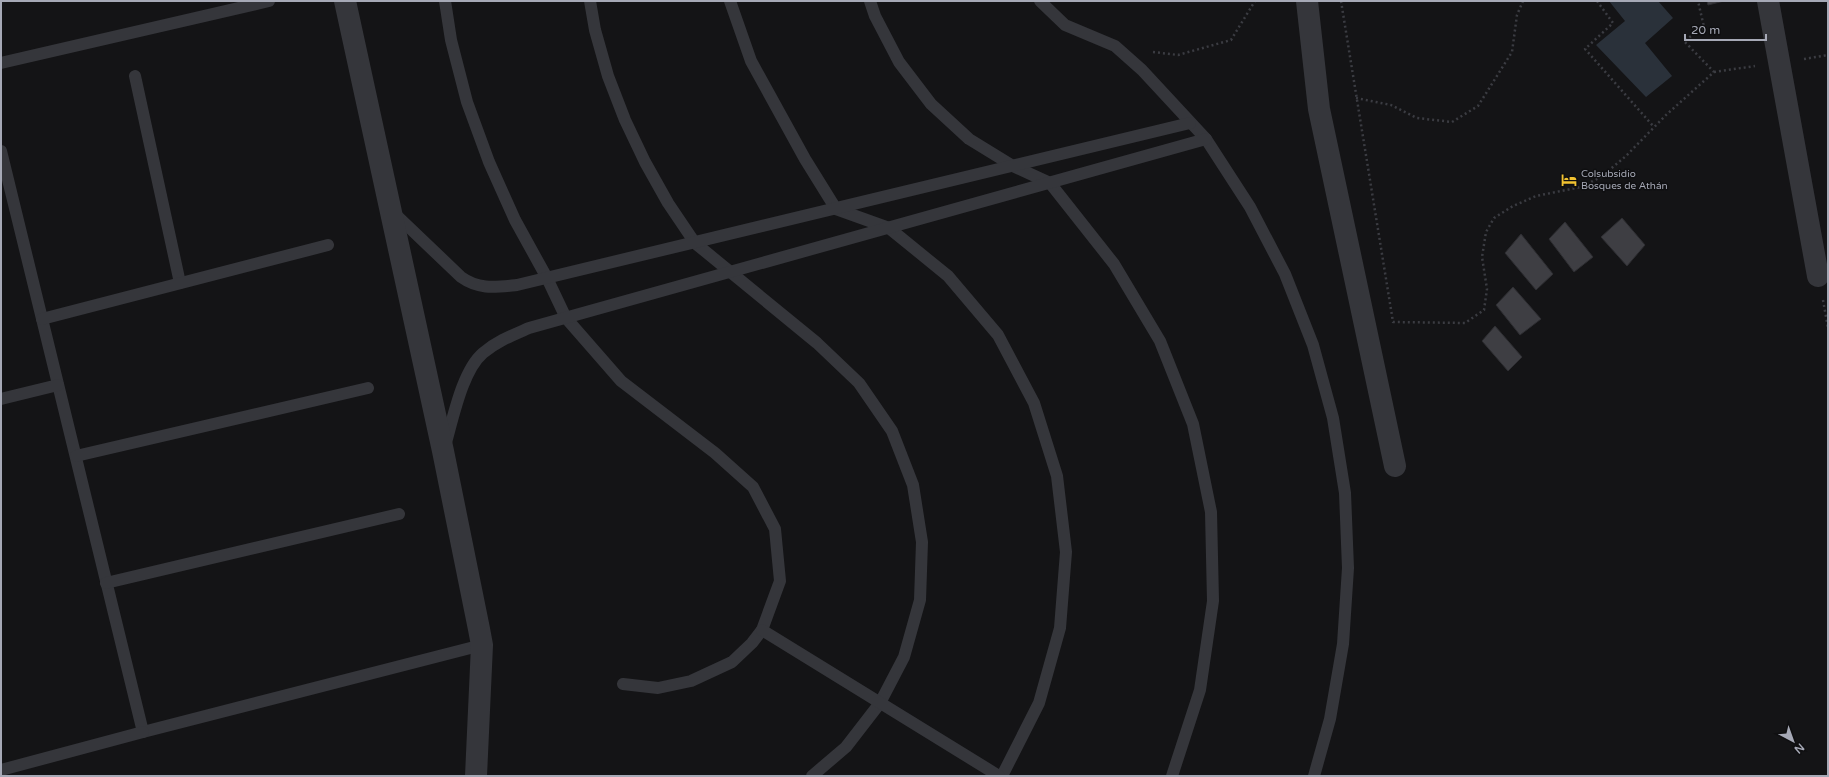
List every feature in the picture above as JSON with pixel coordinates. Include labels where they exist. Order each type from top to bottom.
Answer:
[{"type":"street","points":[[345,1],[443,451],[482,645],[476,776]]},
{"type":"street","points":[[1307,1],[1319,109],[1395,466]]},
{"type":"street","points":[[1768,1],[1818,276]]},
{"type":"lane","points":[[1,61],[269,1]]},
{"type":"lane","points":[[445,1],[451,40],[467,102],[489,162],[515,220],[547,278],[566,318],[621,381],[715,453],[752,487],[775,529],[780,581],[762,630],[752,643],[732,662],[691,681],[658,688],[623,684]]},
{"type":"lane","points":[[590,1],[606,68],[625,120],[645,162],[668,203],[695,243],[817,343],[859,383],[892,431],[913,485],[922,542],[920,600],[904,656],[880,703],[846,747],[812,776]]},
{"type":"lane","points":[[730,1],[751,61],[805,159],[836,209],[889,228],[948,276],[998,335],[1034,403],[1057,476],[1066,552],[1060,628],[1039,703],[1002,776]]},
{"type":"lane","points":[[870,1],[875,16],[899,62],[931,104],[969,139],[1013,166],[1050,183],[1114,264],[1160,340],[1193,424],[1211,512],[1213,601],[1200,690],[1172,776]]},
{"type":"lane","points":[[1040,1],[1065,26],[1115,46],[1147,75],[1206,140],[1250,207],[1285,274],[1313,344],[1333,418],[1345,493],[1348,568],[1343,644],[1330,719],[1314,776]]},
{"type":"lane","points":[[136,76],[180,283]]},
{"type":"lane","points":[[391,210],[461,277],[472,284],[489,287],[517,285],[1190,123]]},
{"type":"lane","points":[[443,451],[468,372],[482,354],[500,341],[517,333],[566,318],[1206,140]]},
{"type":"lane","points":[[1,151],[143,732]]},
{"type":"lane","points":[[42,319],[328,245]]},
{"type":"lane","points":[[1,399],[58,385]]},
{"type":"lane","points":[[76,456],[368,388]]},
{"type":"lane","points":[[106,582],[399,514]]},
{"type":"lane","points":[[762,630],[998,776]]},
{"type":"lane","points":[[1,770],[482,645]]},
{"type":"path","points":[[1115,46],[1139,51],[1178,55],[1231,40],[1255,1]]},
{"type":"path","points":[[1341,1],[1393,322],[1465,323],[1484,310],[1487,288],[1482,257],[1486,232],[1494,218],[1513,206],[1536,196],[1581,187],[1601,177],[1626,156],[1654,127],[1714,72],[1684,41],[1704,26],[1698,1]]},
{"type":"path","points":[[1356,98],[1391,105],[1417,118],[1452,122],[1478,106],[1512,52],[1517,15],[1523,1]]},
{"type":"path","points":[[1597,1],[1613,23],[1584,49],[1654,127]]},
{"type":"shaded area","points":[[1609,1],[1658,1],[1673,18],[1645,43],[1672,76],[1646,97],[1596,45],[1625,21]]},
{"type":"building","points":[[1707,1],[1724,1],[1708,5]]},
{"type":"building","points":[[1622,218],[1645,245],[1627,266],[1601,237]]},
{"type":"building","points":[[1565,222],[1593,257],[1574,272],[1549,239]]},
{"type":"building","points":[[1521,234],[1553,274],[1536,290],[1505,253]]},
{"type":"building","points":[[1513,287],[1541,319],[1520,335],[1496,305]]},
{"type":"building","points":[[1495,326],[1522,357],[1508,371],[1482,341]]},
{"type":"place","name":"Colsubsidio Bosques de Athán","points":[[1569,180]]}]
